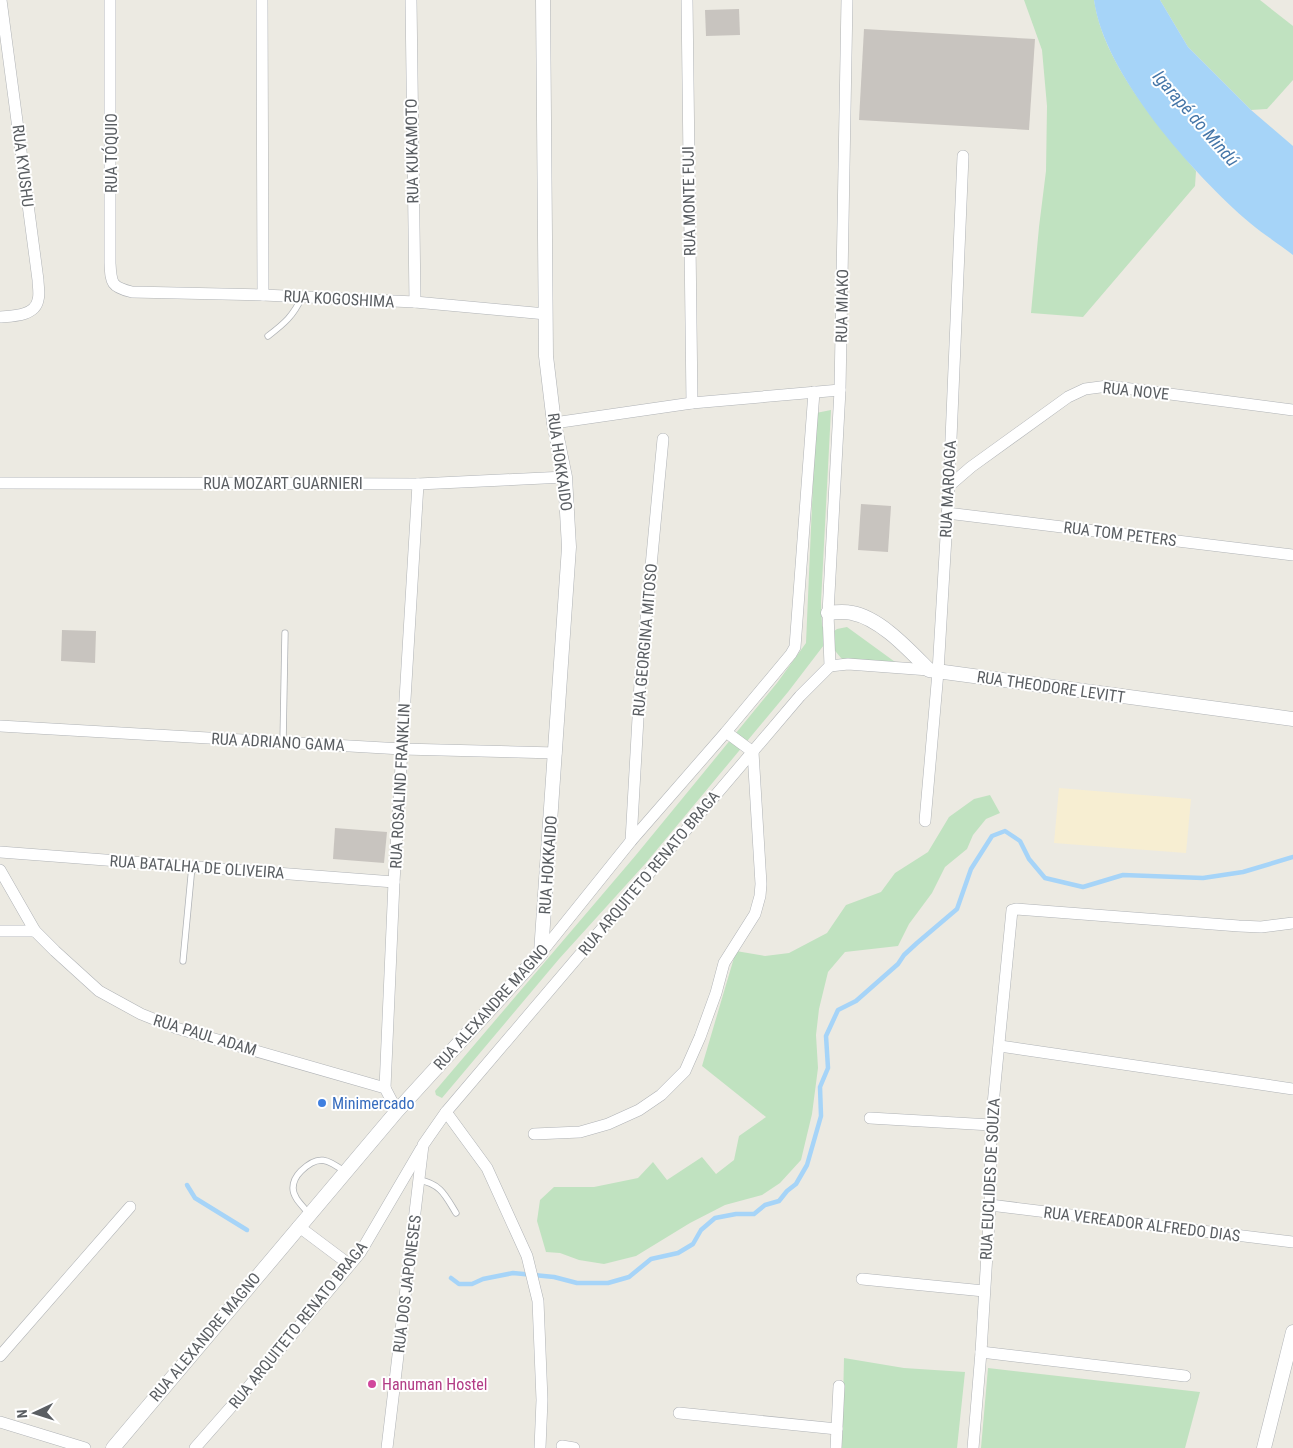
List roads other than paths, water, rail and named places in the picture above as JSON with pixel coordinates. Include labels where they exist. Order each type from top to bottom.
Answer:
[{"type":"street","name":"RUA KYUSHU","points":[[0,318],[28,313],[35,307],[39,299],[2,0]]},
{"type":"street","name":"RUA TÓQUIO","points":[[110,0],[111,278],[114,286],[118,289],[132,292]]},
{"type":"street","points":[[262,0],[264,295]]},
{"type":"street","name":"RUA KUKAMOTO","points":[[411,0],[415,302]]},
{"type":"street","name":"RUA HOKKAIDO","points":[[541,953],[569,547],[565,477],[554,424],[546,356],[543,0]]},
{"type":"street","name":"RUA MONTE FUJI","points":[[687,0],[692,403]]},
{"type":"street","name":"RUA MIAKO","points":[[828,613],[840,390],[847,0]]},
{"type":"street","name":"RUA MAROAGA","points":[[925,821],[934,671],[949,486],[963,156]]},
{"type":"street","name":"RUA KOGOSHIMA","points":[[132,292],[264,295],[415,302],[546,314]]},
{"type":"street","name":"RUA NOVE","points":[[949,486],[971,467],[1068,397],[1092,387],[1108,386],[1293,410]]},
{"type":"street","points":[[554,424],[692,403],[840,390]]},
{"type":"street","name":"RUA ALEXANDRE MAGNO","points":[[113,1448],[344,1172],[541,953],[631,841],[791,654],[795,647],[814,392]]},
{"type":"street","name":"RUA GEORGINA MITOSO","points":[[631,841],[640,684],[663,439]]},
{"type":"street","name":"RUA MOZART GUARNIERI","points":[[0,483],[418,484],[565,477]]},
{"type":"street","name":"RUA ROSALIND FRANKLIN","points":[[385,1088],[394,882],[418,484]]},
{"type":"street","name":"RUA TOM PETERS","points":[[947,513],[1293,555]]},
{"type":"street","points":[[849,612],[869,618],[934,671],[848,664],[830,666],[828,613],[849,612]]},
{"type":"street","name":"RUA ARQUITETO RENATO BRAGA","points":[[438,1124],[446,1112],[800,696],[830,666]]},
{"type":"street","name":"RUA THEODORE LEVITT","points":[[934,671],[1293,719]]},
{"type":"street","name":"RUA ADRIANO GAMA","points":[[0,726],[402,749],[556,753]]},
{"type":"street","points":[[534,1134],[580,1132],[608,1124],[639,1110],[661,1094],[685,1070],[716,993],[724,963],[753,919],[760,896],[761,874],[753,752],[726,732]]},
{"type":"street","name":"RUA BATALHA DE OLIVEIRA","points":[[0,852],[394,882]]},
{"type":"street","name":"RUA PAUL ADAM","points":[[0,870],[35,931],[99,991],[141,1014],[176,1028],[385,1088]]},
{"type":"street","name":"RUA EUCLIDES DE SOUZA","points":[[973,1448],[990,1205],[991,1125],[1012,910],[1239,926],[1293,923]]},
{"type":"street","points":[[0,931],[35,931]]},
{"type":"street","points":[[1000,1046],[1293,1089]]},
{"type":"street","points":[[385,1088],[397,1111]]},
{"type":"street","points":[[446,1112],[487,1168],[527,1256],[538,1301],[542,1400],[540,1448]]},
{"type":"street","points":[[870,1118],[991,1125]]},
{"type":"street","name":"RUA DOS JAPONESES","points":[[387,1448],[423,1145],[438,1124]]},
{"type":"street","name":"RUA ARQUITETO RENATO BRAGA","points":[[195,1448],[360,1253],[423,1145]]},
{"type":"street","name":"RUA VEREADOR ALFREDO DIAS","points":[[990,1205],[1293,1242]]},
{"type":"street","points":[[0,1356],[130,1208]]},
{"type":"street","points":[[298,1226],[350,1265]]},
{"type":"street","points":[[862,1279],[984,1291]]},
{"type":"street","points":[[1264,1448],[1288,1372],[1293,1332]]},
{"type":"street","points":[[981,1352],[1185,1376]]},
{"type":"street","points":[[836,1448],[839,1386]]},
{"type":"street","points":[[680,1413],[837,1429]]},
{"type":"street","points":[[0,1422],[85,1448]]},
{"type":"street","points":[[562,1446],[574,1448]]},
{"type":"lane","points":[[268,336],[287,322],[302,297]]},
{"type":"lane","points":[[283,742],[285,634]]},
{"type":"lane","points":[[183,961],[192,866]]},
{"type":"lane","points":[[309,1214],[295,1197],[293,1187],[296,1175],[317,1159],[332,1162],[344,1172]]},
{"type":"lane","points":[[419,1180],[430,1182],[441,1188],[456,1213]]},
{"type":"water","name":"Igarapé do Mindú","points":[[1094,0],[1160,0],[1188,47],[1251,110],[1293,146],[1293,255],[1255,227],[1228,203],[1203,178],[1155,122],[1133,91],[1115,60],[1101,29]]},
{"type":"waterway","points":[[451,1278],[459,1284],[472,1284],[483,1279],[513,1273],[554,1277],[577,1283],[608,1283],[629,1277],[651,1259],[678,1253],[693,1244],[701,1230],[715,1218],[736,1214],[754,1214],[765,1205],[779,1201],[796,1184],[807,1165],[821,1116],[820,1087],[828,1068],[826,1036],[838,1010],[856,1001],[898,964],[904,955],[917,943],[957,909],[971,869],[992,836],[1005,831],[1020,841],[1029,859],[1045,878],[1083,887],[1123,875],[1203,878],[1243,872],[1293,857]]},
{"type":"waterway","points":[[187,1185],[195,1198],[247,1230]]},
{"type":"place","name":"Minimercado","points":[[322,1103]]},
{"type":"place","name":"Hanuman Hostel","points":[[372,1384]]}]
